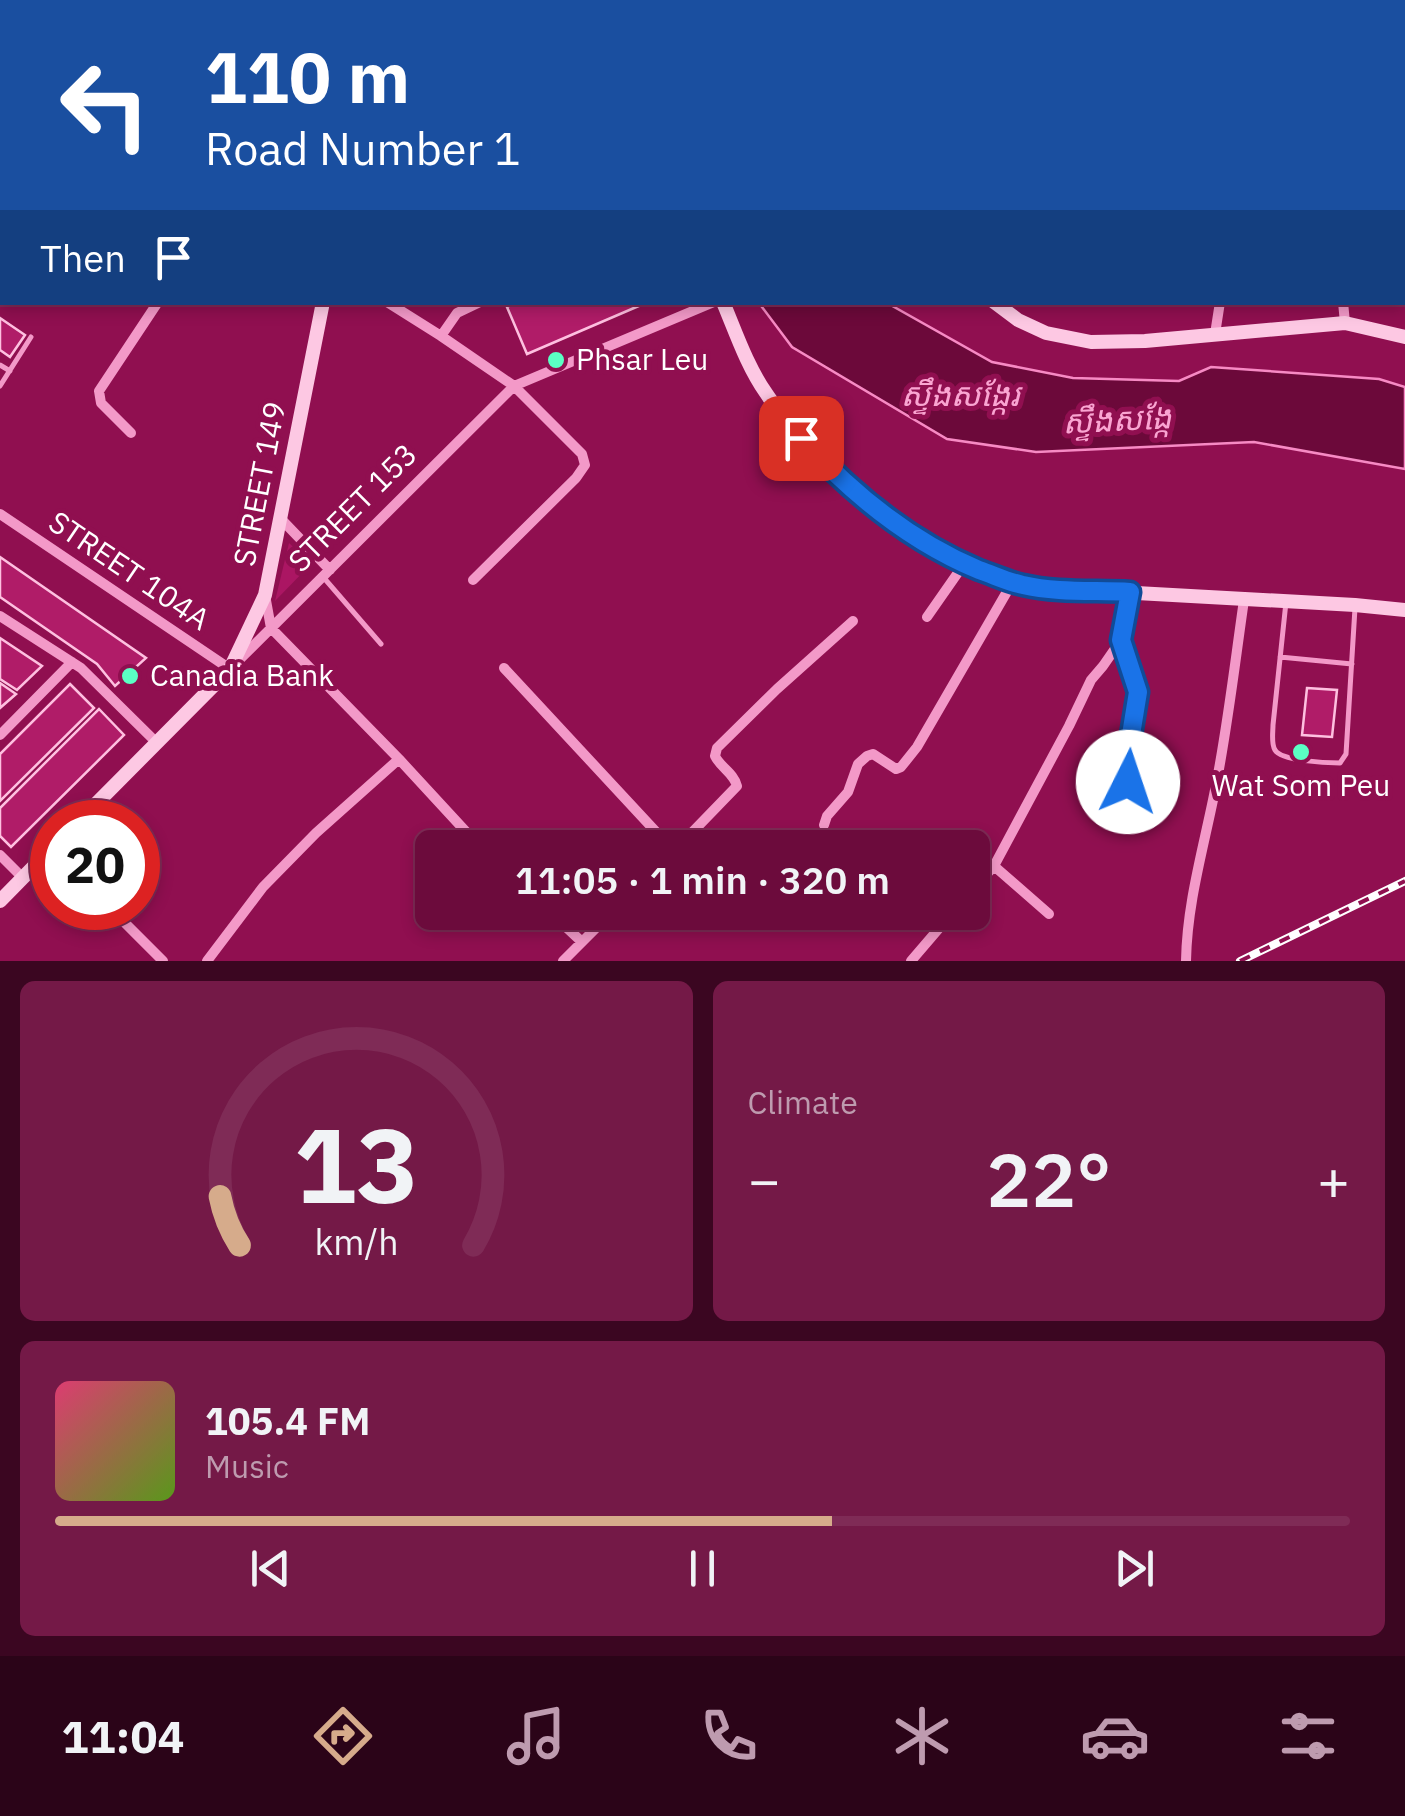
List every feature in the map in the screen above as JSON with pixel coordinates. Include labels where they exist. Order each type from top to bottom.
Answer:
[{"type":"street","points":[[131,433],[101,403],[99,391],[156,305]]},
{"type":"street","name":"STREET 149","points":[[230,669],[265,595],[322,305]]},
{"type":"street","points":[[392,305],[514,386],[582,454],[585,465],[576,478],[473,580]]},
{"type":"street","points":[[440,336],[457,313],[474,305]]},
{"type":"street","name":"STREET 153","points":[[100,800],[514,386],[707,305]]},
{"type":"street","points":[[724,305],[764,391],[816,454],[882,514],[922,542],[964,564],[1028,586],[1405,610]]},
{"type":"street","points":[[998,305],[1046,333],[1091,342],[1145,342],[1345,323],[1405,338]]},
{"type":"street","points":[[1215,334],[1220,305]]},
{"type":"street","points":[[1343,305],[1345,323]]},
{"type":"street","name":"STREET 104A","points":[[0,514],[230,669]]},
{"type":"street","points":[[282,520],[327,574]]},
{"type":"street","points":[[927,617],[964,564]]},
{"type":"street","points":[[824,825],[848,792],[858,764],[867,756],[874,754],[896,769],[917,747],[1012,582]]},
{"type":"street","points":[[990,870],[1091,680],[1121,640],[1130,592]]},
{"type":"street","points":[[265,595],[271,628],[464,830]]},
{"type":"street","points":[[1186,961],[1198,866],[1226,737],[1244,600]]},
{"type":"street","points":[[0,616],[72,662],[157,742]]},
{"type":"street","points":[[693,830],[738,786],[718,763],[717,748],[853,622]]},
{"type":"street","points":[[0,735],[72,662]]},
{"type":"street","points":[[504,668],[657,830]]},
{"type":"street","points":[[207,961],[263,887],[399,759]]},
{"type":"street","points":[[0,856],[23,878]]},
{"type":"street","points":[[994,866],[1049,914]]},
{"type":"street","points":[[3,892],[30,871]]},
{"type":"street","points":[[132,930],[164,961]]},
{"type":"street","points":[[569,930],[582,942]]},
{"type":"street","points":[[563,961],[594,930]]},
{"type":"street","points":[[911,961],[938,930]]},
{"type":"lane","points":[[0,386],[31,338]]},
{"type":"lane","points":[[0,364],[10,371]]},
{"type":"lane","points":[[327,574],[382,644]]},
{"type":"lane","points":[[1286,602],[1273,725],[1275,750],[1285,757],[1340,763],[1346,754],[1354,605]]},
{"type":"lane","points":[[1121,640],[1138,692],[1129,747],[1127,817]]},
{"type":"lane","points":[[1280,657],[1353,664]]},
{"type":"shaded area","points":[[289,543],[311,564],[275,601]]},
{"type":"water","name":"ស្ទឹងសង្កែរ","points":[[760,305],[891,305],[992,362],[1073,378],[1179,381],[1211,367],[1379,379],[1405,387],[1405,469],[1254,442],[1036,452],[947,439],[792,347]]},
{"type":"building","points":[[511,305],[641,305],[527,354],[507,307]]},
{"type":"building","points":[[0,318],[25,335],[10,357],[0,350]]},
{"type":"building","points":[[0,557],[146,658],[115,686],[97,664],[0,597]]},
{"type":"building","points":[[0,638],[42,666],[17,690],[0,679]]},
{"type":"building","points":[[0,683],[16,694],[0,708]]},
{"type":"building","points":[[70,684],[94,708],[0,801],[0,754]]},
{"type":"building","points":[[1307,688],[1337,690],[1332,737],[1302,735]]},
{"type":"building","points":[[99,709],[124,735],[58,800],[30,800],[30,828],[11,847],[0,836],[0,808]]},
{"type":"railway","points":[[1240,961],[1405,881]]},
{"type":"place","name":"Phsar Leu","points":[[556,360]]},
{"type":"place","name":"Canadia Bank","points":[[130,676]]},
{"type":"place","name":"Wat Som Peu","points":[[1301,752]]},
{"type":"route","points":[[801,438],[882,514],[922,542],[964,564],[1028,586],[1130,592],[1121,640],[1138,692],[1128,782]]},
{"type":"water label","name":"ស្ទឹងសង្កែ","points":[[1117,420]]}]
